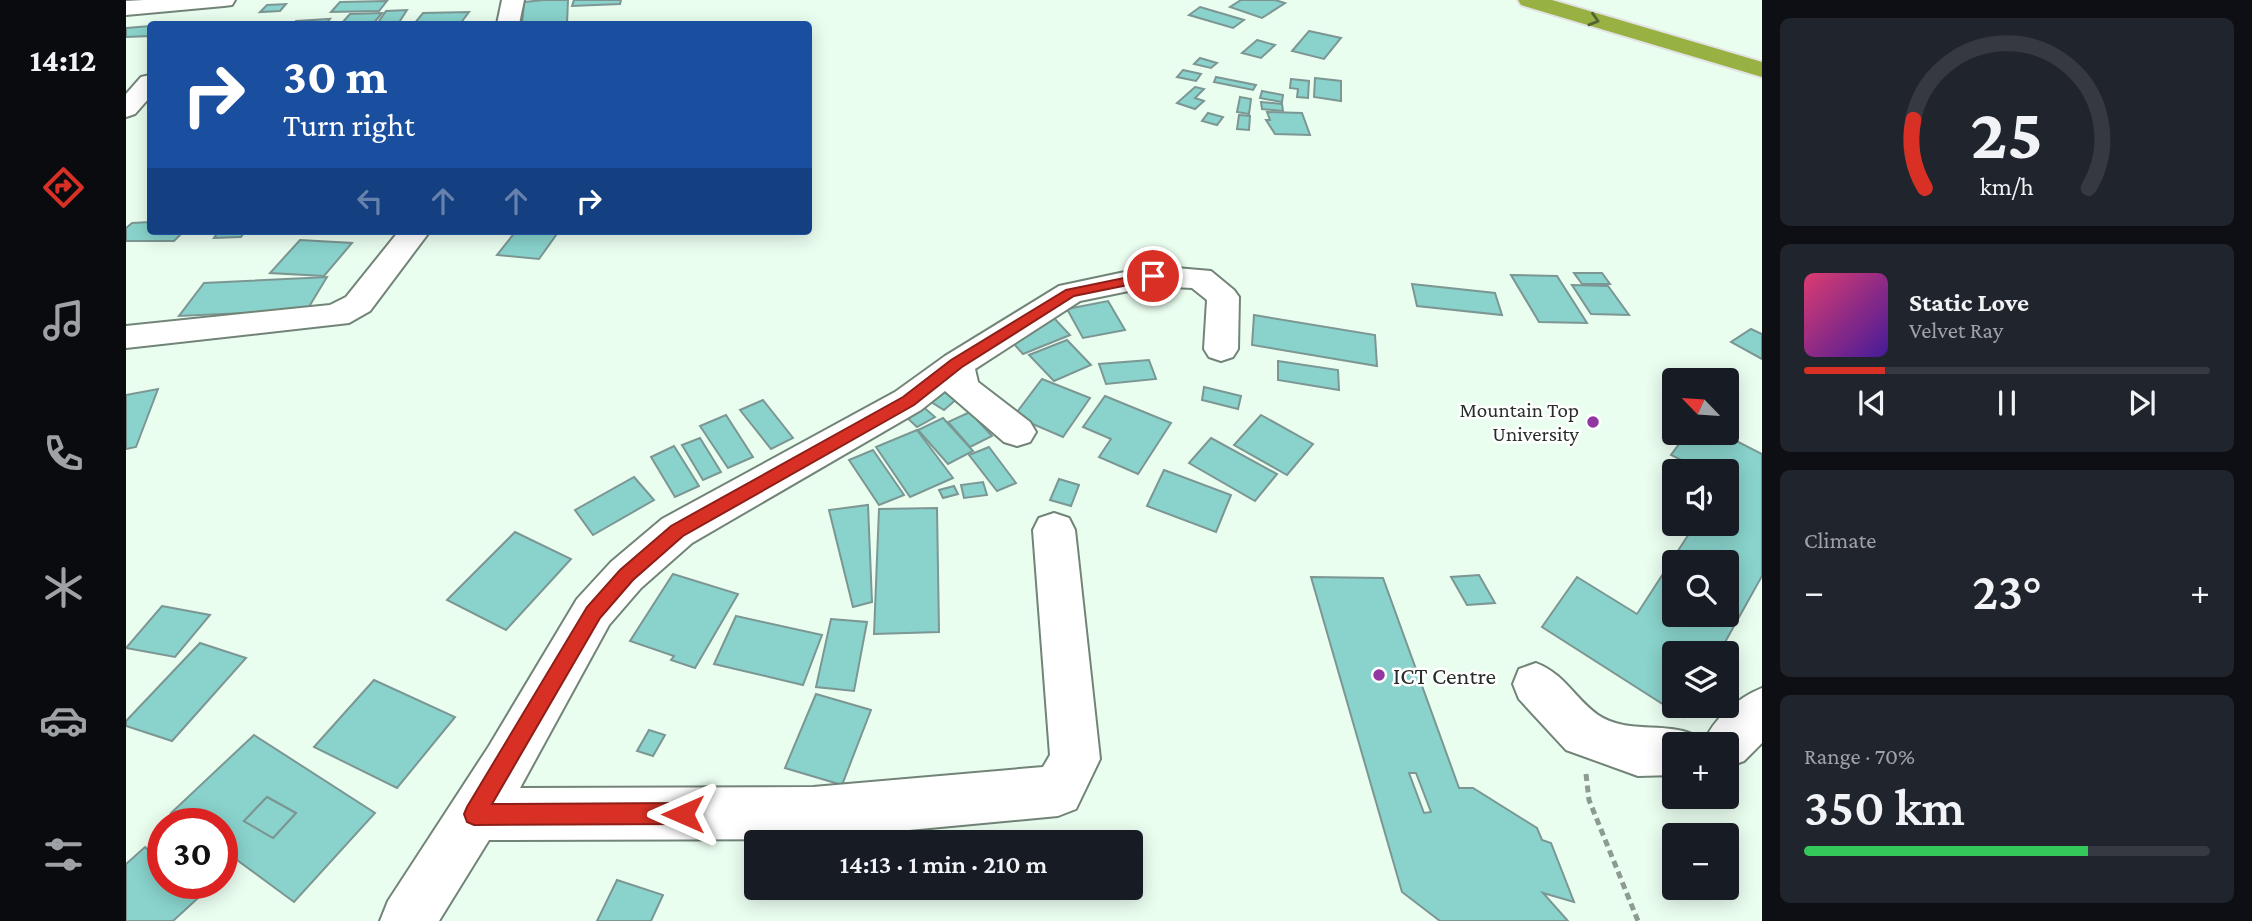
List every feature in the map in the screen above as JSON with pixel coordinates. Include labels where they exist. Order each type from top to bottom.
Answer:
[{"type":"highway","points":[[1529,0],[1762,70]]},
{"type":"street","points":[[126,8],[224,0]]},
{"type":"street","points":[[210,21],[231,0]]},
{"type":"street","points":[[509,21],[513,0]]},
{"type":"street","points":[[126,109],[147,85]]},
{"type":"street","points":[[126,337],[337,315],[358,304],[412,235]]},
{"type":"street","points":[[408,921],[593,612],[626,575],[677,531],[908,401],[957,363],[1070,293],[1153,276],[1200,278],[1223,297],[1221,349]]},
{"type":"street","points":[[957,363],[961,388],[1017,432]]},
{"type":"street","points":[[474,814],[813,813],[1058,792],[1075,759],[1054,530]]},
{"type":"street","points":[[1536,684],[1583,734],[1638,752],[1662,751]]},
{"type":"street","points":[[1739,732],[1762,710]]},
{"type":"path","points":[[1583,734],[1589,800],[1638,921]]},
{"type":"building","points":[[568,0],[567,21],[522,21],[524,2]]},
{"type":"building","points":[[574,0],[621,0],[620,4],[572,6]]},
{"type":"building","points":[[1241,0],[1275,0],[1285,3],[1262,18],[1230,7]]},
{"type":"building","points":[[387,1],[379,11],[331,12],[340,2]]},
{"type":"building","points":[[286,4],[280,11],[260,12],[267,5]]},
{"type":"building","points":[[1200,7],[1244,20],[1233,28],[1189,15]]},
{"type":"building","points":[[407,10],[400,21],[379,21],[386,11]]},
{"type":"building","points":[[469,12],[462,21],[416,21],[423,13]]},
{"type":"building","points":[[382,13],[375,21],[344,21],[350,14]]},
{"type":"building","points":[[330,19],[328,21],[296,21]]},
{"type":"building","points":[[147,26],[147,36],[126,37],[126,28]]},
{"type":"building","points":[[1309,31],[1341,38],[1324,59],[1292,51]]},
{"type":"building","points":[[1257,40],[1275,45],[1261,58],[1242,53]]},
{"type":"building","points":[[1200,58],[1217,63],[1211,68],[1194,64]]},
{"type":"building","points":[[1183,70],[1201,74],[1196,81],[1177,77]]},
{"type":"building","points":[[1216,77],[1256,85],[1253,90],[1214,82]]},
{"type":"building","points":[[1315,78],[1341,81],[1341,101],[1314,97]]},
{"type":"building","points":[[1291,79],[1309,81],[1308,98],[1297,97],[1298,89],[1290,88]]},
{"type":"building","points":[[1195,87],[1204,89],[1195,98],[1204,101],[1195,109],[1177,103]]},
{"type":"building","points":[[1262,91],[1283,95],[1282,102],[1260,98]]},
{"type":"building","points":[[1240,97],[1251,99],[1249,114],[1237,112]]},
{"type":"building","points":[[1261,102],[1282,104],[1283,111],[1262,109]]},
{"type":"building","points":[[1267,112],[1302,113],[1310,135],[1275,134],[1266,120],[1270,120]]},
{"type":"building","points":[[1208,113],[1223,117],[1217,125],[1202,121]]},
{"type":"building","points":[[1239,115],[1250,116],[1249,130],[1237,129]]},
{"type":"building","points":[[147,222],[147,235],[180,235],[174,241],[126,241],[126,228],[132,223]]},
{"type":"building","points":[[216,235],[242,235],[241,237],[214,238]]},
{"type":"building","points":[[513,235],[556,235],[539,259],[497,255]]},
{"type":"building","points":[[300,240],[352,243],[324,276],[270,273]]},
{"type":"building","points":[[1574,273],[1602,273],[1610,284],[1582,284]]},
{"type":"building","points":[[1511,275],[1557,276],[1587,323],[1539,322]]},
{"type":"building","points":[[327,277],[307,310],[179,316],[204,283]]},
{"type":"building","points":[[1412,284],[1495,293],[1502,315],[1417,306]]},
{"type":"building","points":[[1572,285],[1608,286],[1629,315],[1591,314]]},
{"type":"building","points":[[1108,301],[1125,330],[1083,338],[1067,309]]},
{"type":"building","points":[[1254,315],[1375,335],[1377,366],[1252,345]]},
{"type":"building","points":[[1053,317],[1070,335],[1023,354],[1006,335]]},
{"type":"building","points":[[1751,329],[1762,334],[1762,359],[1731,342]]},
{"type":"building","points":[[1067,340],[1091,365],[1054,381],[1029,355]]},
{"type":"building","points":[[1149,360],[1156,379],[1106,384],[1099,364]]},
{"type":"building","points":[[1278,361],[1338,370],[1339,390],[1278,380]]},
{"type":"building","points":[[1042,379],[1090,398],[1063,437],[1014,416]]},
{"type":"building","points":[[1204,387],[1241,396],[1238,409],[1202,400]]},
{"type":"building","points":[[942,388],[958,398],[944,410],[928,400]]},
{"type":"building","points":[[158,389],[136,447],[126,449],[126,395]]},
{"type":"building","points":[[1105,396],[1171,423],[1138,474],[1099,457],[1111,439],[1083,427]]},
{"type":"building","points":[[763,400],[793,438],[771,449],[740,410]]},
{"type":"building","points":[[921,405],[935,417],[917,427],[904,415]]},
{"type":"building","points":[[970,412],[992,436],[970,447],[948,422]]},
{"type":"building","points":[[726,415],[753,457],[728,468],[700,426]]},
{"type":"building","points":[[1261,415],[1313,444],[1287,475],[1234,445]]},
{"type":"building","points":[[943,418],[973,451],[948,464],[918,430]]},
{"type":"building","points":[[917,430],[953,478],[910,497],[876,447]]},
{"type":"building","points":[[700,438],[721,472],[703,480],[682,445]]},
{"type":"building","points":[[1211,438],[1277,474],[1255,501],[1189,463]]},
{"type":"building","points":[[1740,443],[1762,454],[1762,576],[1739,617],[1739,550],[1678,550],[1688,536],[1739,536],[1739,459],[1679,459],[1671,455],[1678,445],[1739,445]]},
{"type":"building","points":[[674,446],[699,486],[675,497],[651,457]]},
{"type":"building","points":[[989,447],[1016,483],[997,491],[969,455]]},
{"type":"building","points":[[873,450],[904,495],[879,505],[849,460]]},
{"type":"building","points":[[1164,470],[1231,495],[1216,532],[1147,506]]},
{"type":"building","points":[[634,477],[654,500],[593,535],[575,510]]},
{"type":"building","points":[[1059,479],[1079,485],[1071,506],[1050,500]]},
{"type":"building","points":[[983,482],[987,495],[964,498],[961,485]]},
{"type":"building","points":[[954,486],[958,494],[943,498],[939,490]]},
{"type":"building","points":[[868,505],[872,602],[853,607],[829,510]]},
{"type":"building","points":[[937,508],[939,632],[874,634],[879,509]]},
{"type":"building","points":[[515,532],[571,559],[506,630],[447,600]]},
{"type":"building","points":[[673,574],[738,594],[695,668],[671,660],[674,656],[630,641]]},
{"type":"building","points":[[1479,575],[1495,603],[1467,605],[1451,577]]},
{"type":"building","points":[[1662,575],[1662,627],[1734,627],[1726,641],[1662,641],[1662,704],[1542,627],[1577,577],[1637,614]]},
{"type":"building","name":"ICT Centre","points":[[1311,577],[1383,578],[1459,788],[1473,788],[1537,828],[1542,840],[1551,843],[1574,902],[1543,893],[1568,921],[1440,921],[1402,892]],"holes":[[[1409,773],[1416,773],[1431,812],[1424,813]]]},
{"type":"building","points":[[162,606],[210,615],[175,657],[126,648]]},
{"type":"building","points":[[736,616],[822,635],[803,685],[714,664]]},
{"type":"building","points":[[831,619],[867,622],[854,691],[816,687]]},
{"type":"building","points":[[200,643],[246,658],[172,741],[126,726],[126,721]]},
{"type":"building","points":[[374,680],[455,717],[397,788],[314,747]]},
{"type":"building","points":[[816,694],[871,710],[842,785],[785,768]]},
{"type":"building","points":[[649,730],[665,735],[653,756],[637,751]]},
{"type":"building","points":[[254,735],[375,813],[294,902],[238,861],[238,808],[176,808]],"holes":[[[267,797],[296,813],[273,838],[244,821]]]},
{"type":"building","points":[[267,797],[296,813],[273,838],[244,821]]},
{"type":"building","points":[[145,847],[147,899],[197,899],[173,921],[126,921],[126,864]]},
{"type":"building","points":[[617,880],[663,895],[651,921],[597,921]]},
{"type":"place","name":"Mountain Top University","points":[[1593,422]]},
{"type":"place","name":"ICT Centre","points":[[1379,675]]},
{"type":"route","points":[[683,814],[474,814],[507,763],[593,612],[626,575],[677,531],[908,401],[957,363],[1070,293],[1153,276]]}]
